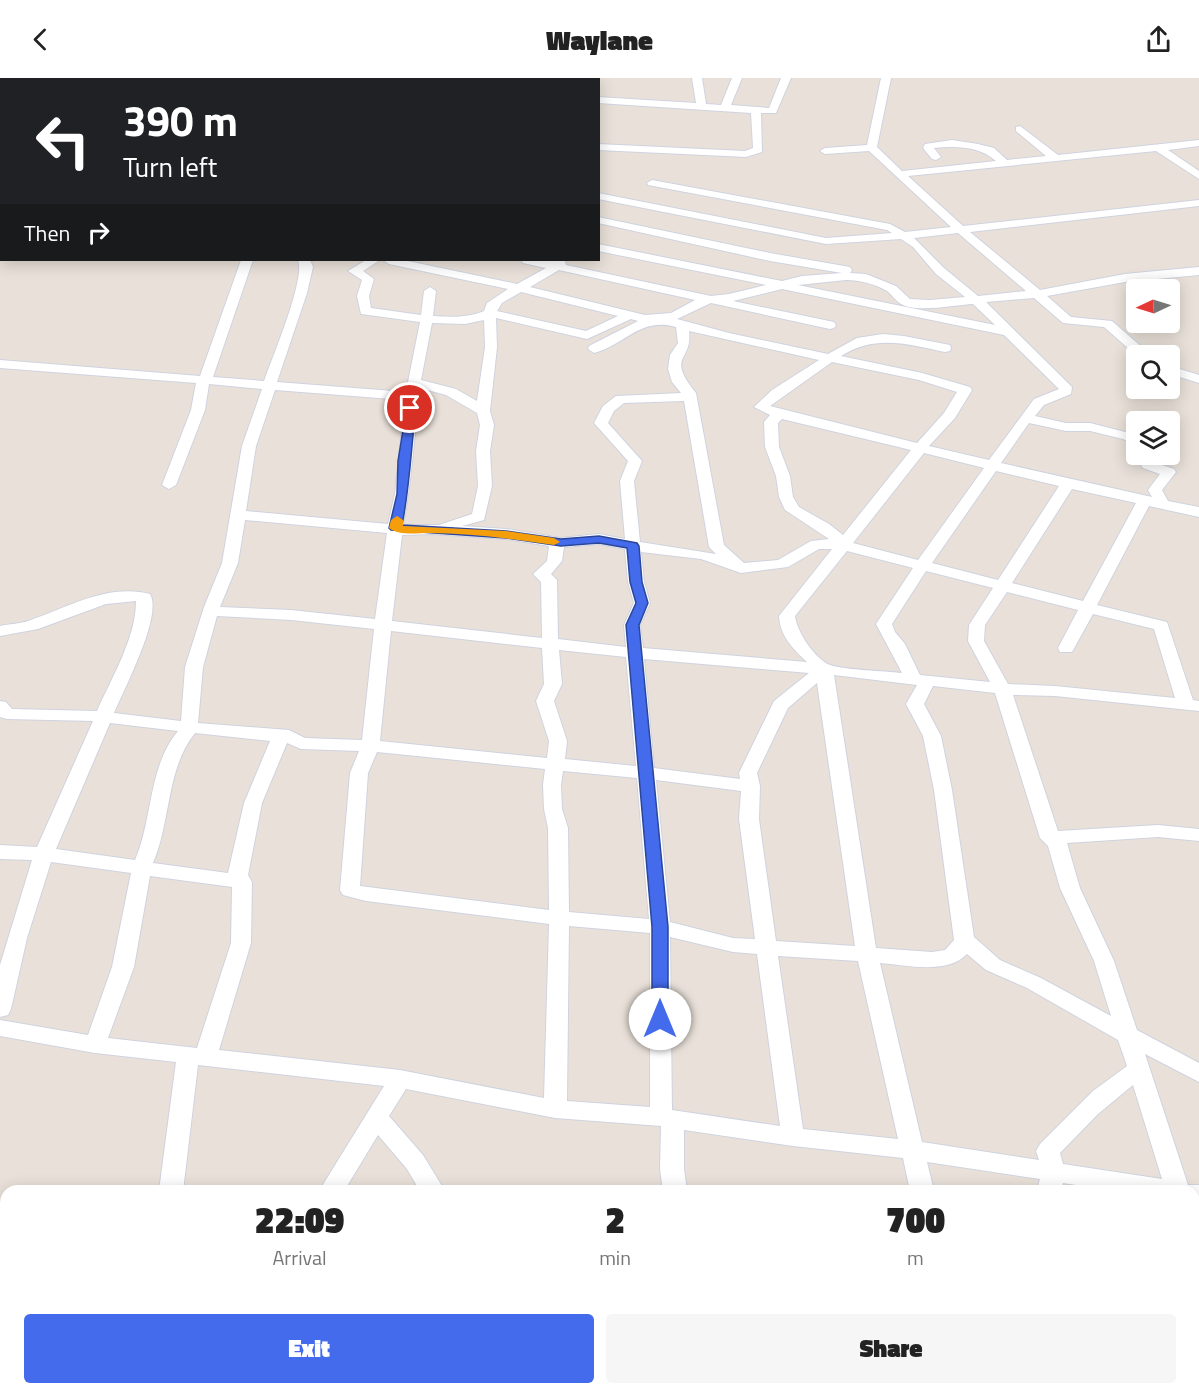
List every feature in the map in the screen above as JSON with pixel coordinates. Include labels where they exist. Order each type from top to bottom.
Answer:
[{"type":"street","points":[[697,78],[701,105]]},
{"type":"street","points":[[725,107],[737,78]]},
{"type":"street","points":[[600,100],[773,111],[786,78]]},
{"type":"street","points":[[872,148],[886,78]]},
{"type":"street","points":[[600,147],[746,154],[758,150],[756,110]]},
{"type":"street","points":[[1020,129],[1055,158]]},
{"type":"street","points":[[936,157],[928,148],[929,146],[952,143],[990,150],[1004,163]]},
{"type":"street","points":[[900,174],[1199,143]]},
{"type":"street","points":[[825,151],[872,148],[1050,308],[1067,320],[1108,324],[1131,345]]},
{"type":"street","points":[[1158,148],[1199,176]]},
{"type":"street","points":[[600,244],[711,182]]},
{"type":"street","points":[[430,291],[403,461],[402,494],[395,528],[370,746],[359,773],[350,890],[366,894],[559,918],[660,927],[733,945],[944,958],[954,955],[962,948],[964,940],[943,790],[932,736],[915,704],[920,679],[897,644],[886,633],[884,624],[923,564],[1026,418],[1039,402],[1066,391],[1065,387],[976,300],[940,271],[917,245],[890,226],[838,214],[652,183]]},
{"type":"street","points":[[600,196],[826,241],[854,241],[1199,203]]},
{"type":"street","points":[[594,349],[645,322],[675,316],[705,300],[838,214]]},
{"type":"street","points":[[600,220],[770,257],[878,276],[884,285]]},
{"type":"street","points":[[600,245],[1009,333]]},
{"type":"street","points":[[169,485],[198,410],[202,384],[247,261]]},
{"type":"street","points":[[95,1045],[123,967],[142,866],[152,843],[172,753],[189,729],[194,667],[211,611],[230,563],[240,515],[249,446],[301,294],[307,267],[304,261]]},
{"type":"street","points":[[372,261],[354,271],[368,279],[363,297],[365,311],[427,319],[474,320],[482,319],[490,313],[587,335],[630,315]]},
{"type":"street","points":[[394,261],[519,288],[645,319],[662,319],[831,359],[922,377],[965,390],[950,415],[920,449],[787,616],[793,639],[824,669],[867,954],[921,1185]]},
{"type":"street","points":[[539,261],[564,263],[705,300],[779,312],[830,325]]},
{"type":"street","points":[[433,529],[479,517],[485,486],[483,451],[487,425],[483,411],[491,346],[491,306],[564,263]]},
{"type":"street","points":[[705,300],[729,298],[778,285],[846,276],[862,277],[884,285],[906,302],[911,303],[976,300],[1037,294],[1125,278],[1199,271]]},
{"type":"street","points":[[682,325],[684,343],[676,350],[672,362],[679,386],[689,393],[717,547],[741,568]]},
{"type":"street","points":[[945,348],[899,339],[879,338],[862,341],[771,395],[761,407],[778,414],[920,449],[1199,512]]},
{"type":"street","points":[[0,364],[270,385],[413,390],[441,387],[458,393],[483,411]]},
{"type":"street","points":[[1180,373],[1199,380]]},
{"type":"street","points":[[674,1185],[666,1118],[661,1114],[660,927],[632,625],[642,603],[636,582],[627,481],[635,461],[601,423],[608,409],[621,399],[689,397]]},
{"type":"street","points":[[778,414],[771,422],[772,447],[783,476],[786,497],[793,510],[824,527],[845,545]]},
{"type":"street","points":[[1026,418],[1066,427],[1090,427],[1126,436]]},
{"type":"street","points":[[1148,465],[1169,472],[1155,490],[1162,503]]},
{"type":"street","points":[[1068,484],[978,625],[975,633],[976,640],[1002,689],[1050,838],[1056,843],[1070,888],[1104,961],[1176,1185]]},
{"type":"street","points":[[1066,648],[1145,500]]},
{"type":"street","points":[[211,611],[291,615],[550,645],[824,669],[1002,689],[1055,691],[1193,706],[1161,626],[845,545],[816,544],[782,564],[741,568],[704,555],[599,539],[556,542],[506,534],[433,529],[412,530],[240,515]]},
{"type":"street","points":[[555,1109],[559,918],[558,828],[553,809],[552,785],[558,741],[545,701],[553,684],[549,580],[541,574],[552,567],[556,560],[556,542]]},
{"type":"street","points":[[0,631],[30,626],[65,610],[131,594],[144,597],[144,614],[131,654],[44,854],[17,938],[0,1010]]},
{"type":"street","points":[[793,1137],[765,948],[749,819],[751,786],[748,773],[780,705],[824,669]]},
{"type":"street","points":[[2,715],[29,712],[103,716],[189,729],[289,736],[301,742],[370,746],[555,764],[751,786]]},
{"type":"street","points":[[172,1185],[196,1058],[241,943],[242,882],[238,875],[253,802],[281,736]]},
{"type":"street","points":[[1050,838],[1158,831],[1199,835]]},
{"type":"street","points":[[0,852],[44,854],[142,866],[242,882]]},
{"type":"street","points":[[964,940],[993,965],[1034,983],[1199,1073]]},
{"type":"street","points":[[0,1028],[95,1045],[196,1058],[400,1079],[555,1109],[666,1118],[793,1137],[912,1150],[1051,1182],[1093,1185]]},
{"type":"street","points":[[1051,1182],[1048,1151],[1083,1114],[1120,1081],[1138,1070]]},
{"type":"street","points":[[336,1185],[400,1079]]},
{"type":"street","points":[[376,1117],[415,1162],[428,1185]]},
{"type":"slow traffic","points":[[397,520],[395,528],[402,530],[433,529],[506,534],[554,542]]},
{"type":"route","points":[[410,408],[403,461],[402,494],[395,528],[506,534],[561,543],[599,539],[633,546],[636,582],[642,603],[632,625],[660,927],[660,1019]]}]
